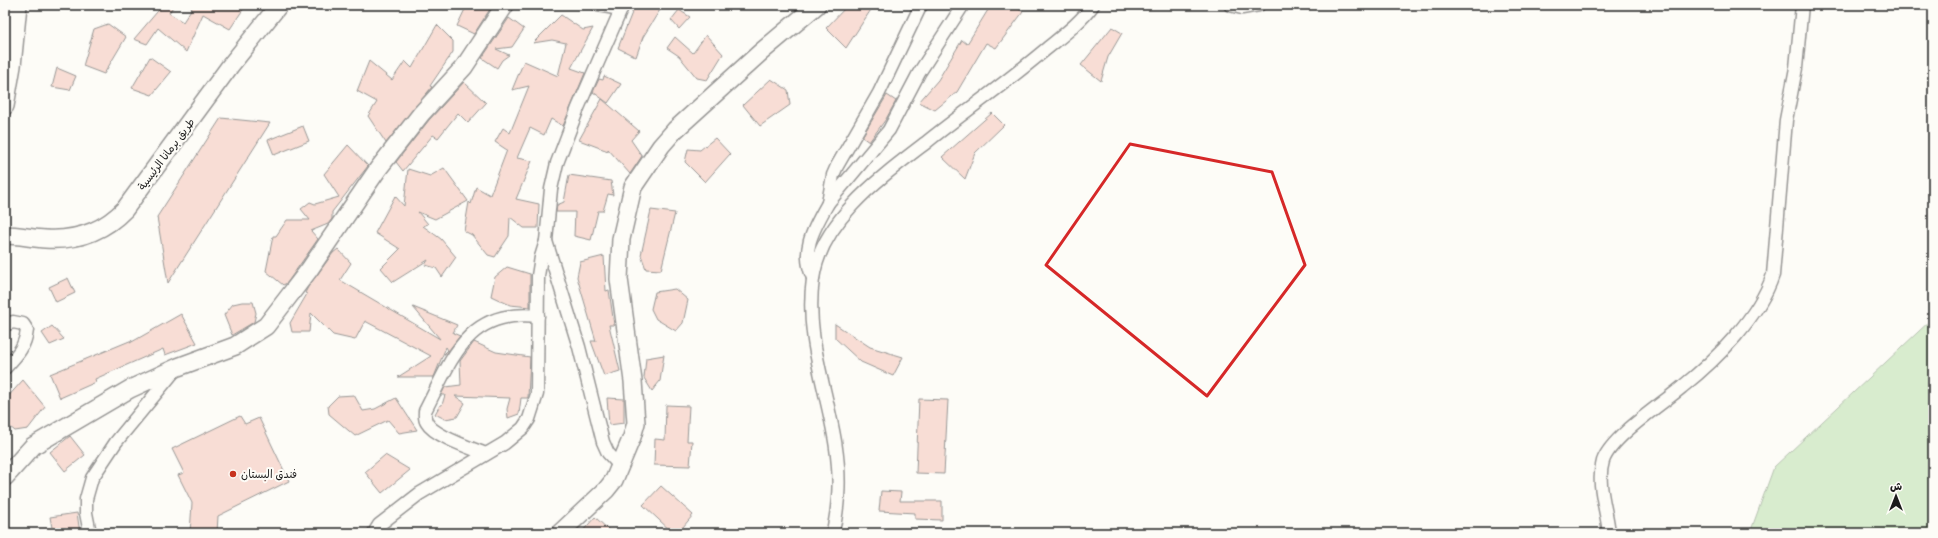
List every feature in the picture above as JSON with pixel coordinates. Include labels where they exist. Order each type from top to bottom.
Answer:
[{"type":"street","points":[[5,106],[12,66],[18,5]]},
{"type":"street","name":"طريق برمانا الرئيسية","points":[[8,233],[44,239],[70,239],[94,232],[115,220],[125,209],[230,66],[279,5]]},
{"type":"street","points":[[5,477],[33,446],[130,389],[178,367],[235,346],[266,326],[309,270],[378,169],[421,114],[464,67],[505,5]]},
{"type":"street","points":[[374,533],[379,525],[419,494],[505,443],[523,428],[534,407],[537,394],[538,267],[546,242],[551,189],[558,162],[578,108],[622,7],[598,5]]},
{"type":"street","points":[[560,533],[606,490],[614,480],[632,437],[636,423],[633,381],[619,279],[621,239],[633,187],[661,146],[675,130],[755,57],[817,5]]},
{"type":"street","points":[[828,204],[832,175],[886,79],[921,5]]},
{"type":"street","points":[[813,278],[807,263],[812,233],[828,204],[888,130],[919,73],[963,5]]},
{"type":"street","points":[[832,533],[836,516],[839,478],[838,454],[833,425],[813,340],[813,278],[822,250],[845,214],[872,186],[952,120],[1020,71],[1084,17],[1093,5]]},
{"type":"street","points":[[1230,5],[1242,8],[1259,5]]},
{"type":"street","points":[[1608,533],[1608,516],[1601,480],[1605,456],[1620,438],[1684,386],[1732,339],[1767,291],[1773,275],[1786,120],[1796,68],[1802,5]]},
{"type":"street","points":[[857,170],[872,186]]},
{"type":"street","points":[[546,242],[579,347],[603,442],[608,454],[620,466]]},
{"type":"street","points":[[486,454],[435,432],[427,424],[424,417],[425,410],[456,351],[470,334],[490,321],[500,318],[522,314],[538,316]]},
{"type":"street","points":[[5,325],[18,322],[23,324],[26,330],[23,346],[19,354],[5,368]]},
{"type":"street","points":[[90,533],[86,513],[86,499],[92,478],[116,442],[178,367]]},
{"type":"highlighted area","points":[[1130,144],[1272,172],[1305,265],[1207,396],[1046,265]]},
{"type":"green space","points":[[1933,318],[1933,533],[1750,533],[1774,467]]},
{"type":"building","points":[[163,5],[174,5],[169,13],[183,22],[192,8],[187,5],[246,5],[230,29],[203,14],[186,52],[158,28],[147,44],[134,39]]},
{"type":"building","points":[[467,5],[492,6],[474,34],[457,26]]},
{"type":"building","points":[[635,5],[663,5],[643,37],[636,57],[618,48]]},
{"type":"building","points":[[848,5],[874,5],[846,48],[826,28]]},
{"type":"building","points":[[991,5],[1012,5],[1023,12],[996,48],[986,43],[957,92],[935,110],[919,102],[938,80],[962,40],[967,44]]},
{"type":"building","points":[[679,10],[690,17],[679,29],[671,20]]},
{"type":"building","points":[[561,15],[583,30],[593,28],[571,68],[585,73],[563,126],[551,119],[544,135],[530,128],[517,158],[532,161],[516,199],[539,204],[538,228],[524,228],[510,217],[509,236],[495,257],[488,255],[472,235],[464,231],[469,202],[471,204],[476,187],[490,195],[507,150],[495,142],[503,128],[510,133],[529,86],[512,90],[524,61],[558,76],[566,43],[552,40],[533,43]]},
{"type":"building","points":[[509,18],[524,29],[512,47],[496,49],[509,55],[502,60],[497,68],[482,58]]},
{"type":"building","points":[[108,24],[126,37],[104,74],[83,66],[94,29]]},
{"type":"building","points":[[437,25],[453,41],[453,52],[430,86],[432,87],[386,143],[368,116],[377,102],[357,91],[369,61],[392,80],[405,61],[412,68]]},
{"type":"building","points":[[1112,27],[1122,33],[1108,57],[1101,81],[1081,65]]},
{"type":"building","points":[[706,35],[723,54],[707,80],[697,78],[679,56],[667,48],[675,37],[693,53]]},
{"type":"building","points":[[150,57],[171,72],[152,95],[132,88]]},
{"type":"building","points":[[57,68],[76,76],[70,90],[52,87]]},
{"type":"building","points":[[604,76],[621,84],[608,103],[593,92],[599,79],[603,80]]},
{"type":"building","points":[[771,79],[788,90],[790,105],[760,126],[743,105]]},
{"type":"building","points":[[464,82],[486,103],[468,123],[458,113],[438,138],[433,135],[403,171],[396,162],[429,120]]},
{"type":"building","points":[[887,95],[896,101],[886,119],[869,142],[862,137]]},
{"type":"building","points":[[602,99],[639,131],[631,140],[642,156],[630,174],[608,149],[608,151],[579,140]]},
{"type":"building","points":[[992,113],[1004,125],[975,153],[965,179],[942,157]]},
{"type":"building","points":[[221,118],[270,123],[168,283],[157,217]]},
{"type":"building","points":[[303,126],[309,141],[274,155],[268,140]]},
{"type":"building","points":[[715,138],[730,154],[705,182],[685,162],[688,149],[700,150]]},
{"type":"building","points":[[348,145],[368,166],[332,212],[332,219],[328,224],[311,231],[318,239],[287,283],[283,285],[266,271],[273,236],[276,236],[287,220],[310,220],[301,209],[310,202],[315,204],[339,197],[324,174]]},
{"type":"building","points":[[444,168],[468,201],[435,219],[418,212],[428,224],[423,226],[441,239],[456,257],[442,277],[436,268],[425,265],[428,260],[393,282],[381,268],[400,249],[375,233],[395,196],[404,206],[408,169],[430,176]]},
{"type":"building","points":[[569,175],[611,181],[613,195],[608,194],[603,211],[598,211],[591,240],[574,236],[575,212],[556,212],[557,205],[564,202]]},
{"type":"building","points":[[651,210],[675,213],[661,270],[646,269],[641,255]]},
{"type":"building","points":[[338,249],[351,263],[340,280],[440,339],[413,307],[457,325],[453,333],[460,336],[446,354],[444,354],[448,350],[446,347],[434,377],[398,377],[431,356],[365,321],[355,340],[333,335],[311,313],[309,332],[292,332],[290,323],[307,294],[305,293],[308,287],[333,253]]},
{"type":"building","points":[[604,256],[606,291],[609,290],[614,325],[609,325],[620,371],[604,376],[591,341],[596,341],[577,277],[580,262]]},
{"type":"building","points":[[507,267],[530,274],[530,307],[510,305],[491,296],[495,277]]},
{"type":"building","points":[[68,278],[75,293],[56,302],[49,287]]},
{"type":"building","points":[[675,289],[688,300],[683,323],[676,331],[656,319],[651,309],[655,292]]},
{"type":"building","points":[[253,302],[256,313],[254,322],[232,335],[224,315],[233,304]]},
{"type":"building","points":[[181,314],[197,343],[165,355],[163,349],[95,379],[96,382],[60,398],[50,374],[132,340],[130,343]]},
{"type":"building","points":[[835,324],[870,347],[903,357],[893,376],[861,362],[835,338]]},
{"type":"building","points":[[52,326],[64,339],[50,345],[42,333]]},
{"type":"building","points":[[474,342],[496,352],[530,357],[528,398],[521,398],[519,414],[508,418],[507,409],[510,398],[455,396],[465,403],[457,417],[445,419],[435,414],[440,405],[442,405],[445,395],[441,395],[445,387],[461,385],[460,361]]},
{"type":"building","points":[[664,355],[660,381],[652,391],[644,378],[646,358]]},
{"type":"building","points":[[23,380],[45,407],[28,429],[15,431],[5,423],[5,400]]},
{"type":"building","points":[[354,395],[363,411],[375,409],[396,398],[417,430],[399,433],[388,420],[355,436],[329,414],[328,406],[338,396]]},
{"type":"building","points":[[607,398],[624,399],[624,423],[609,425]]},
{"type":"building","points":[[919,399],[948,400],[944,474],[916,473]]},
{"type":"building","points":[[666,405],[689,406],[687,441],[692,441],[690,466],[654,465],[655,439],[665,440]]},
{"type":"building","name":"فندق البستان","points":[[240,416],[245,424],[259,418],[289,481],[218,516],[217,533],[190,533],[192,503],[178,475],[184,473],[172,449]]},
{"type":"building","points":[[70,436],[85,455],[65,471],[50,452]]},
{"type":"building","points":[[385,455],[410,470],[382,493],[365,472]]},
{"type":"building","points":[[661,486],[693,515],[678,533],[673,533],[643,505]]},
{"type":"building","points":[[881,491],[901,492],[900,501],[942,501],[942,520],[915,519],[915,513],[879,511]]},
{"type":"building","points":[[77,513],[80,533],[53,533],[50,517]]},
{"type":"building","points":[[595,517],[612,533],[581,533]]},
{"type":"place","name":"فندق البستان","points":[[233,474]]}]
